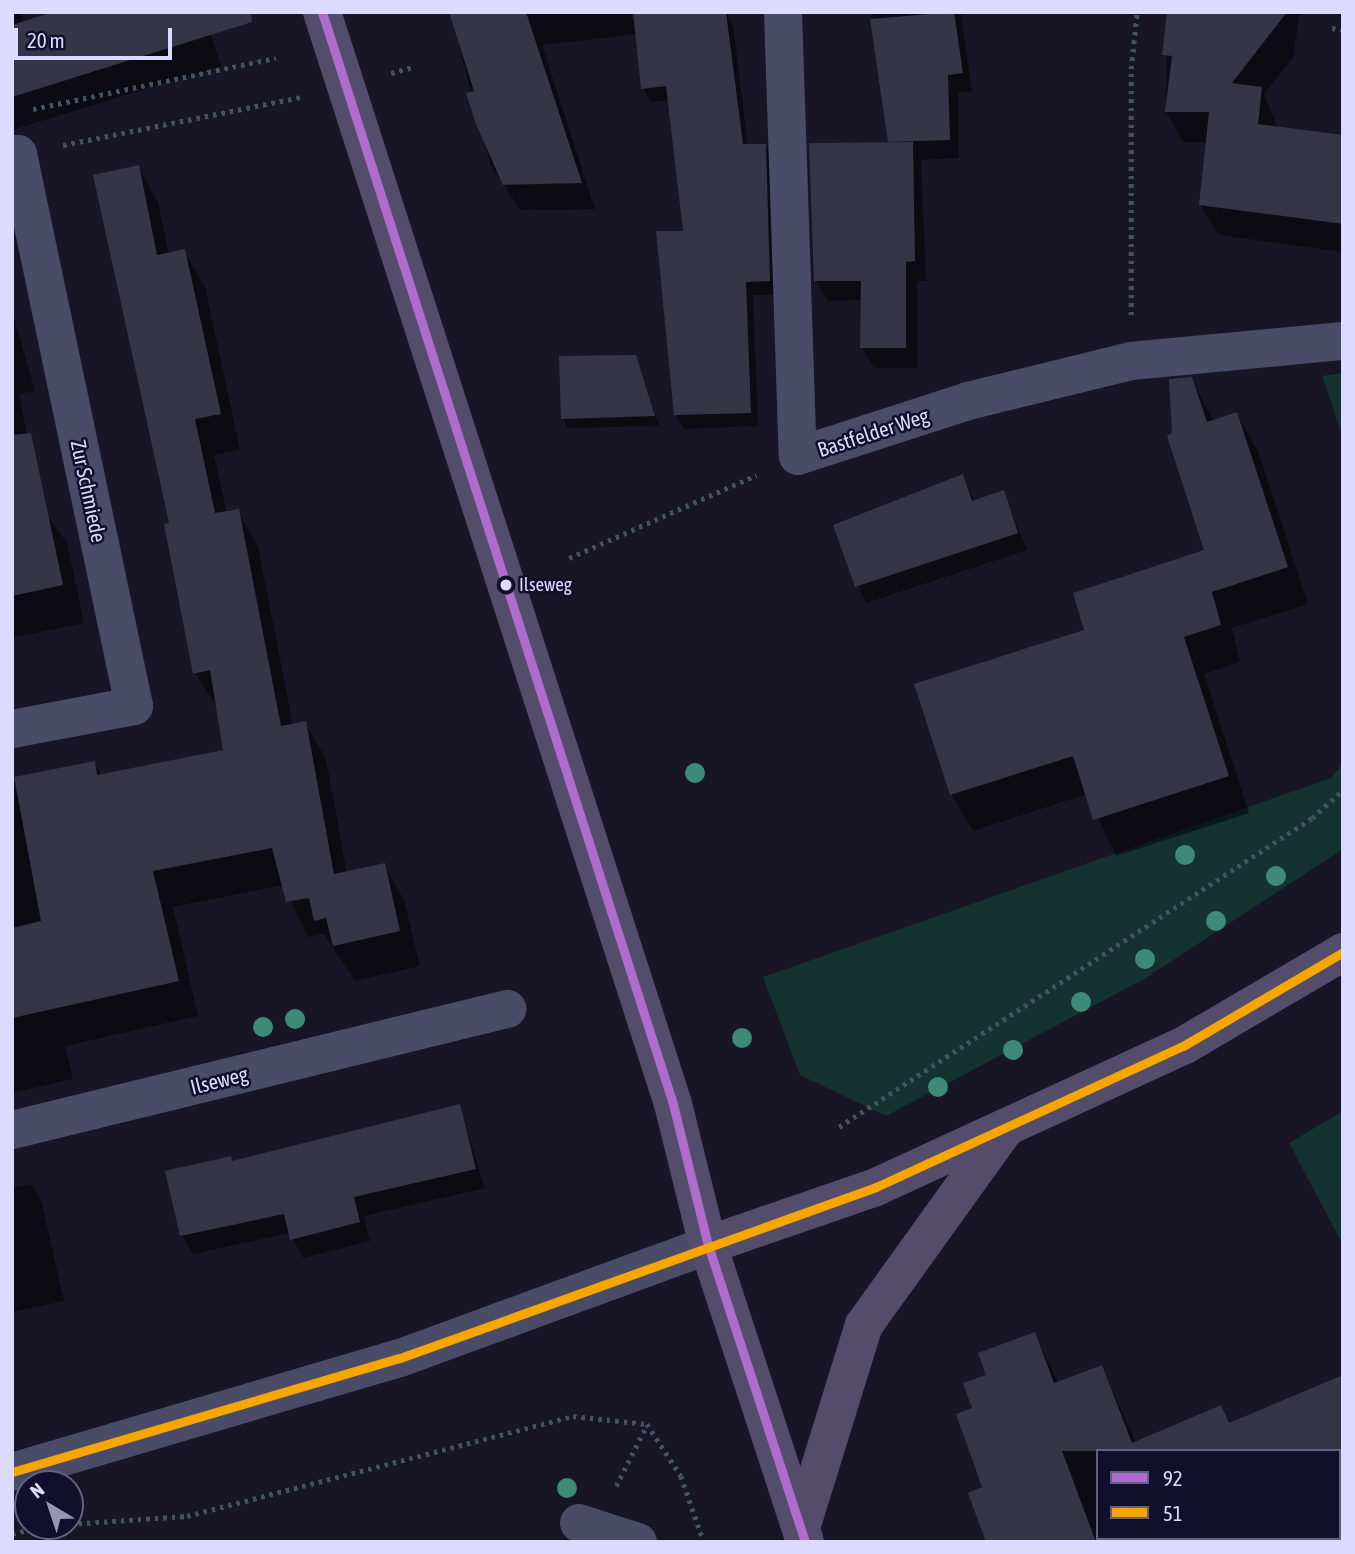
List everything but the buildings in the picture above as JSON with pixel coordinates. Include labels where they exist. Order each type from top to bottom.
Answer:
[{"type":"main road","points":[[322,12],[673,1104],[708,1245],[803,1535]]},
{"type":"main road","points":[[708,1245],[876,1187],[1184,1046],[1343,952]]},
{"type":"main road","points":[[803,1535],[864,1325],[1006,1128]]},
{"type":"street","name":"Bastfelder Weg","points":[[783,12],[798,456],[968,401],[1131,361],[1343,341]]},
{"type":"street","name":"Zur Schmiede","points":[[12,729],[134,706],[15,155]]},
{"type":"street","name":"Ilseweg","points":[[12,1130],[507,1009]]},
{"type":"street","points":[[12,1472],[400,1357],[708,1245]]},
{"type":"street","points":[[587,1524],[638,1542]]},
{"type":"path","points":[[1131,361],[1130,69],[1138,12]]},
{"type":"path","points":[[1332,27],[1343,30]]},
{"type":"path","points":[[25,110],[276,58]]},
{"type":"path","points":[[15,155],[289,100]]},
{"type":"path","points":[[569,558],[798,456]]},
{"type":"path","points":[[839,1127],[1312,818],[1343,790]]},
{"type":"path","points":[[84,1523],[187,1516],[573,1416],[647,1424]]},
{"type":"path","points":[[587,1524],[647,1424]]},
{"type":"path","points":[[647,1424],[681,1476],[704,1542]]},
{"type":"green space","points":[[1343,373],[1343,437],[1322,376]]},
{"type":"green space","points":[[1343,763],[1343,849],[1144,979],[886,1116],[800,1075],[763,977],[1331,778]]},
{"type":"green space","points":[[1343,1111],[1343,1245],[1289,1143]]},
{"type":"transit line","name":"92","points":[[322,12],[673,1104],[708,1245],[805,1542]]},
{"type":"transit line","name":"51","points":[[12,1472],[400,1358],[876,1187],[1183,1046],[1343,952]]},
{"type":"place","name":"Ilseweg","points":[[506,585]]}]
